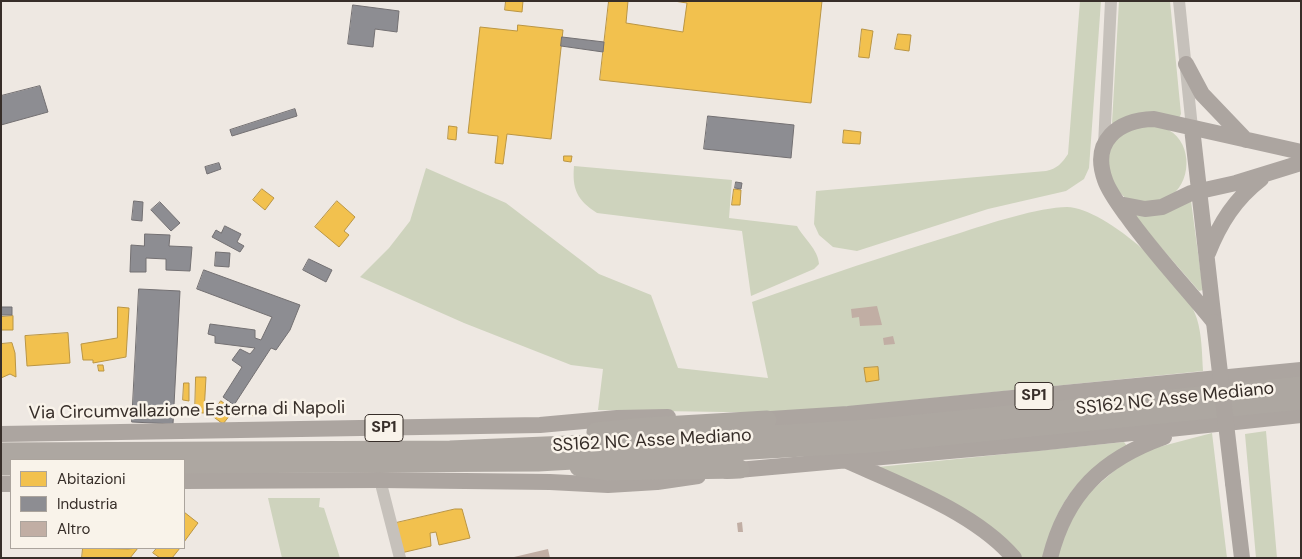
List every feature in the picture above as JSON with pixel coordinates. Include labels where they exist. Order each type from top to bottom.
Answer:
[{"type":"highway","name":"SS162 NC Asse Mediano","points":[[1,452],[450,450],[868,429],[1301,386]]},
{"type":"highway","name":"SS162 NC Asse Mediano","points":[[185,464],[538,462],[874,442],[1301,400]]},
{"type":"highway","points":[[450,450],[646,426],[767,420]]},
{"type":"highway","points":[[538,462],[608,471],[740,469]]},
{"type":"main road","points":[[1186,64],[1202,94],[1246,140]]},
{"type":"main road","points":[[1214,322],[1140,234],[1119,204],[1105,180],[1101,154],[1104,145],[1112,132],[1127,123],[1140,119],[1154,119],[1301,152]]},
{"type":"main road","points":[[1192,128],[1242,558]]},
{"type":"main road","points":[[1119,204],[1133,208],[1154,209],[1162,207],[1184,195],[1236,183],[1301,163]]},
{"type":"main road","points":[[1207,256],[1225,217],[1242,193],[1270,172]]},
{"type":"main road","name":"Via Circumvallazione Esterna di Napoli","points":[[1,434],[540,425],[617,418],[690,417],[767,420],[1301,370]]},
{"type":"main road","points":[[185,481],[380,480],[550,482],[608,485],[657,482],[740,469],[911,456],[1301,415]]},
{"type":"main road","points":[[1050,558],[1056,531],[1071,502],[1089,480],[1136,447],[1189,428]]},
{"type":"main road","points":[[845,460],[976,523],[1005,547],[1014,558]]},
{"type":"street","points":[[1104,145],[1111,1]]},
{"type":"street","points":[[1179,1],[1192,128]]},
{"type":"street","points":[[380,480],[400,558]]},
{"type":"green space","points":[[1080,1],[1101,1],[1089,168],[1084,179],[1066,191],[988,209],[857,251],[833,247],[819,235],[814,224],[816,191],[1046,171],[1059,165],[1068,154]]},
{"type":"green space","points":[[1119,1],[1170,1],[1181,114],[1179,118],[1112,123]]},
{"type":"green space","points":[[1141,124],[1164,128],[1173,133],[1180,140],[1186,159],[1184,179],[1179,188],[1166,199],[1147,204],[1136,203],[1127,199],[1119,191],[1109,171],[1108,159],[1110,149],[1115,140]]},
{"type":"green space","points":[[574,166],[732,180],[729,218],[797,226],[816,254],[819,264],[814,269],[751,296],[742,231],[597,213],[577,193],[574,181]]},
{"type":"green space","points":[[426,168],[506,203],[599,274],[651,295],[678,368],[768,378],[752,302],[856,266],[999,221],[1028,213],[1067,207],[1083,211],[1123,233],[1162,267],[1178,286],[1190,303],[1199,325],[1203,371],[786,413],[598,410],[603,369],[571,365],[464,323],[360,277],[389,248],[410,221]]},
{"type":"green space","points":[[1191,201],[1203,290],[1199,291],[1132,214]]},
{"type":"green space","points":[[1266,431],[1277,558],[1256,558],[1245,434]]},
{"type":"green space","points":[[1212,433],[1227,558],[1056,558],[1077,503],[1128,459],[1155,448]]},
{"type":"green space","points":[[1124,442],[1127,446],[1095,467],[1062,506],[1055,521],[1044,558],[1022,558],[878,467]]},
{"type":"green space","points":[[268,498],[320,498],[319,507],[324,508],[340,558],[282,558]]},
{"type":"building: Abitazioni","points":[[506,1],[523,1],[522,12],[505,10]]},
{"type":"building: Abitazioni","points":[[609,1],[628,1],[626,23],[683,32],[687,3],[674,1],[822,1],[811,103],[600,80]]},
{"type":"building: Abitazioni","points":[[518,25],[563,30],[551,139],[507,134],[503,164],[495,163],[498,136],[468,133],[480,27],[517,31]]},
{"type":"building: Abitazioni","points":[[862,29],[873,31],[869,58],[859,57]]},
{"type":"building: Abitazioni","points":[[898,34],[911,35],[909,51],[895,49]]},
{"type":"building: Abitazioni","points":[[449,126],[457,127],[456,140],[448,139]]},
{"type":"building: Abitazioni","points":[[844,130],[861,132],[860,144],[843,143]]},
{"type":"building: Abitazioni","points":[[564,156],[572,156],[571,162],[564,161]]},
{"type":"building: Abitazioni","points":[[262,189],[274,198],[265,210],[253,200]]},
{"type":"building: Abitazioni","points":[[734,189],[741,190],[740,205],[732,205]]},
{"type":"building: Abitazioni","points":[[337,201],[355,217],[344,231],[349,235],[339,247],[315,227]]},
{"type":"building: Abitazioni","points":[[118,307],[129,308],[126,357],[93,363],[93,360],[83,360],[81,344],[117,338]]},
{"type":"building: Abitazioni","points":[[13,316],[13,330],[1,330],[1,317]]},
{"type":"building: Abitazioni","points":[[68,333],[70,363],[27,366],[25,336]]},
{"type":"building: Abitazioni","points":[[12,343],[15,353],[16,377],[10,374],[1,378],[1,344]]},
{"type":"building: Abitazioni","points":[[98,365],[103,365],[104,371],[99,371]]},
{"type":"building: Abitazioni","points":[[878,367],[879,380],[866,382],[864,368]]},
{"type":"building: Abitazioni","points":[[196,377],[206,377],[204,413],[195,413]]},
{"type":"building: Abitazioni","points":[[184,383],[189,383],[189,401],[183,400]]},
{"type":"building: Abitazioni","points":[[221,401],[234,410],[223,424],[211,415]]},
{"type":"building: Abitazioni","points":[[255,404],[259,407],[253,416],[249,413]]},
{"type":"building: Abitazioni","points":[[462,509],[470,538],[439,545],[436,532],[430,533],[431,546],[401,553],[396,523]]},
{"type":"building: Abitazioni","points":[[185,513],[198,523],[185,541]]},
{"type":"building: Abitazioni","points":[[83,549],[137,549],[130,558],[82,558]]},
{"type":"building: Abitazioni","points":[[156,549],[179,549],[172,558],[160,558],[153,553]]},
{"type":"building: Industria","points":[[353,5],[399,11],[397,32],[375,29],[373,47],[348,44]]},
{"type":"building: Industria","points":[[562,37],[604,42],[603,52],[561,46]]},
{"type":"building: Industria","points":[[40,86],[48,112],[1,125],[1,96]]},
{"type":"building: Industria","points":[[295,109],[297,116],[232,136],[230,130]]},
{"type":"building: Industria","points":[[708,116],[794,125],[791,158],[704,149]]},
{"type":"building: Industria","points":[[219,163],[221,169],[207,174],[205,167]]},
{"type":"building: Industria","points":[[736,182],[742,183],[741,189],[735,188]]},
{"type":"building: Industria","points":[[134,201],[143,202],[142,221],[132,220]]},
{"type":"building: Industria","points":[[160,202],[180,223],[171,231],[151,210]]},
{"type":"building: Industria","points":[[225,226],[241,234],[237,242],[244,246],[240,252],[212,237],[216,230],[221,233]]},
{"type":"building: Industria","points":[[145,234],[170,235],[169,246],[192,247],[190,271],[166,270],[166,259],[146,258],[146,272],[130,272],[131,245],[144,246]]},
{"type":"building: Industria","points":[[216,252],[230,253],[229,267],[215,266]]},
{"type":"building: Industria","points":[[309,259],[332,270],[326,282],[303,270]]},
{"type":"building: Industria","points":[[204,270],[300,305],[290,330],[276,350],[271,348],[234,405],[223,397],[242,367],[232,360],[240,349],[250,354],[255,348],[215,343],[215,336],[208,334],[210,324],[255,330],[255,338],[261,340],[272,317],[197,289]]},
{"type":"building: Industria","points":[[139,289],[180,291],[173,424],[132,422]]},
{"type":"building: Industria","points":[[1,307],[12,307],[12,315],[1,315]]},
{"type":"building: Altro","points":[[877,306],[882,325],[860,326],[859,317],[852,318],[851,309]]},
{"type":"building: Altro","points":[[893,336],[895,344],[884,345],[883,338]]},
{"type":"building: Altro","points":[[742,522],[743,532],[738,532],[737,523]]},
{"type":"building: Altro","points":[[548,549],[550,558],[514,557]]}]
